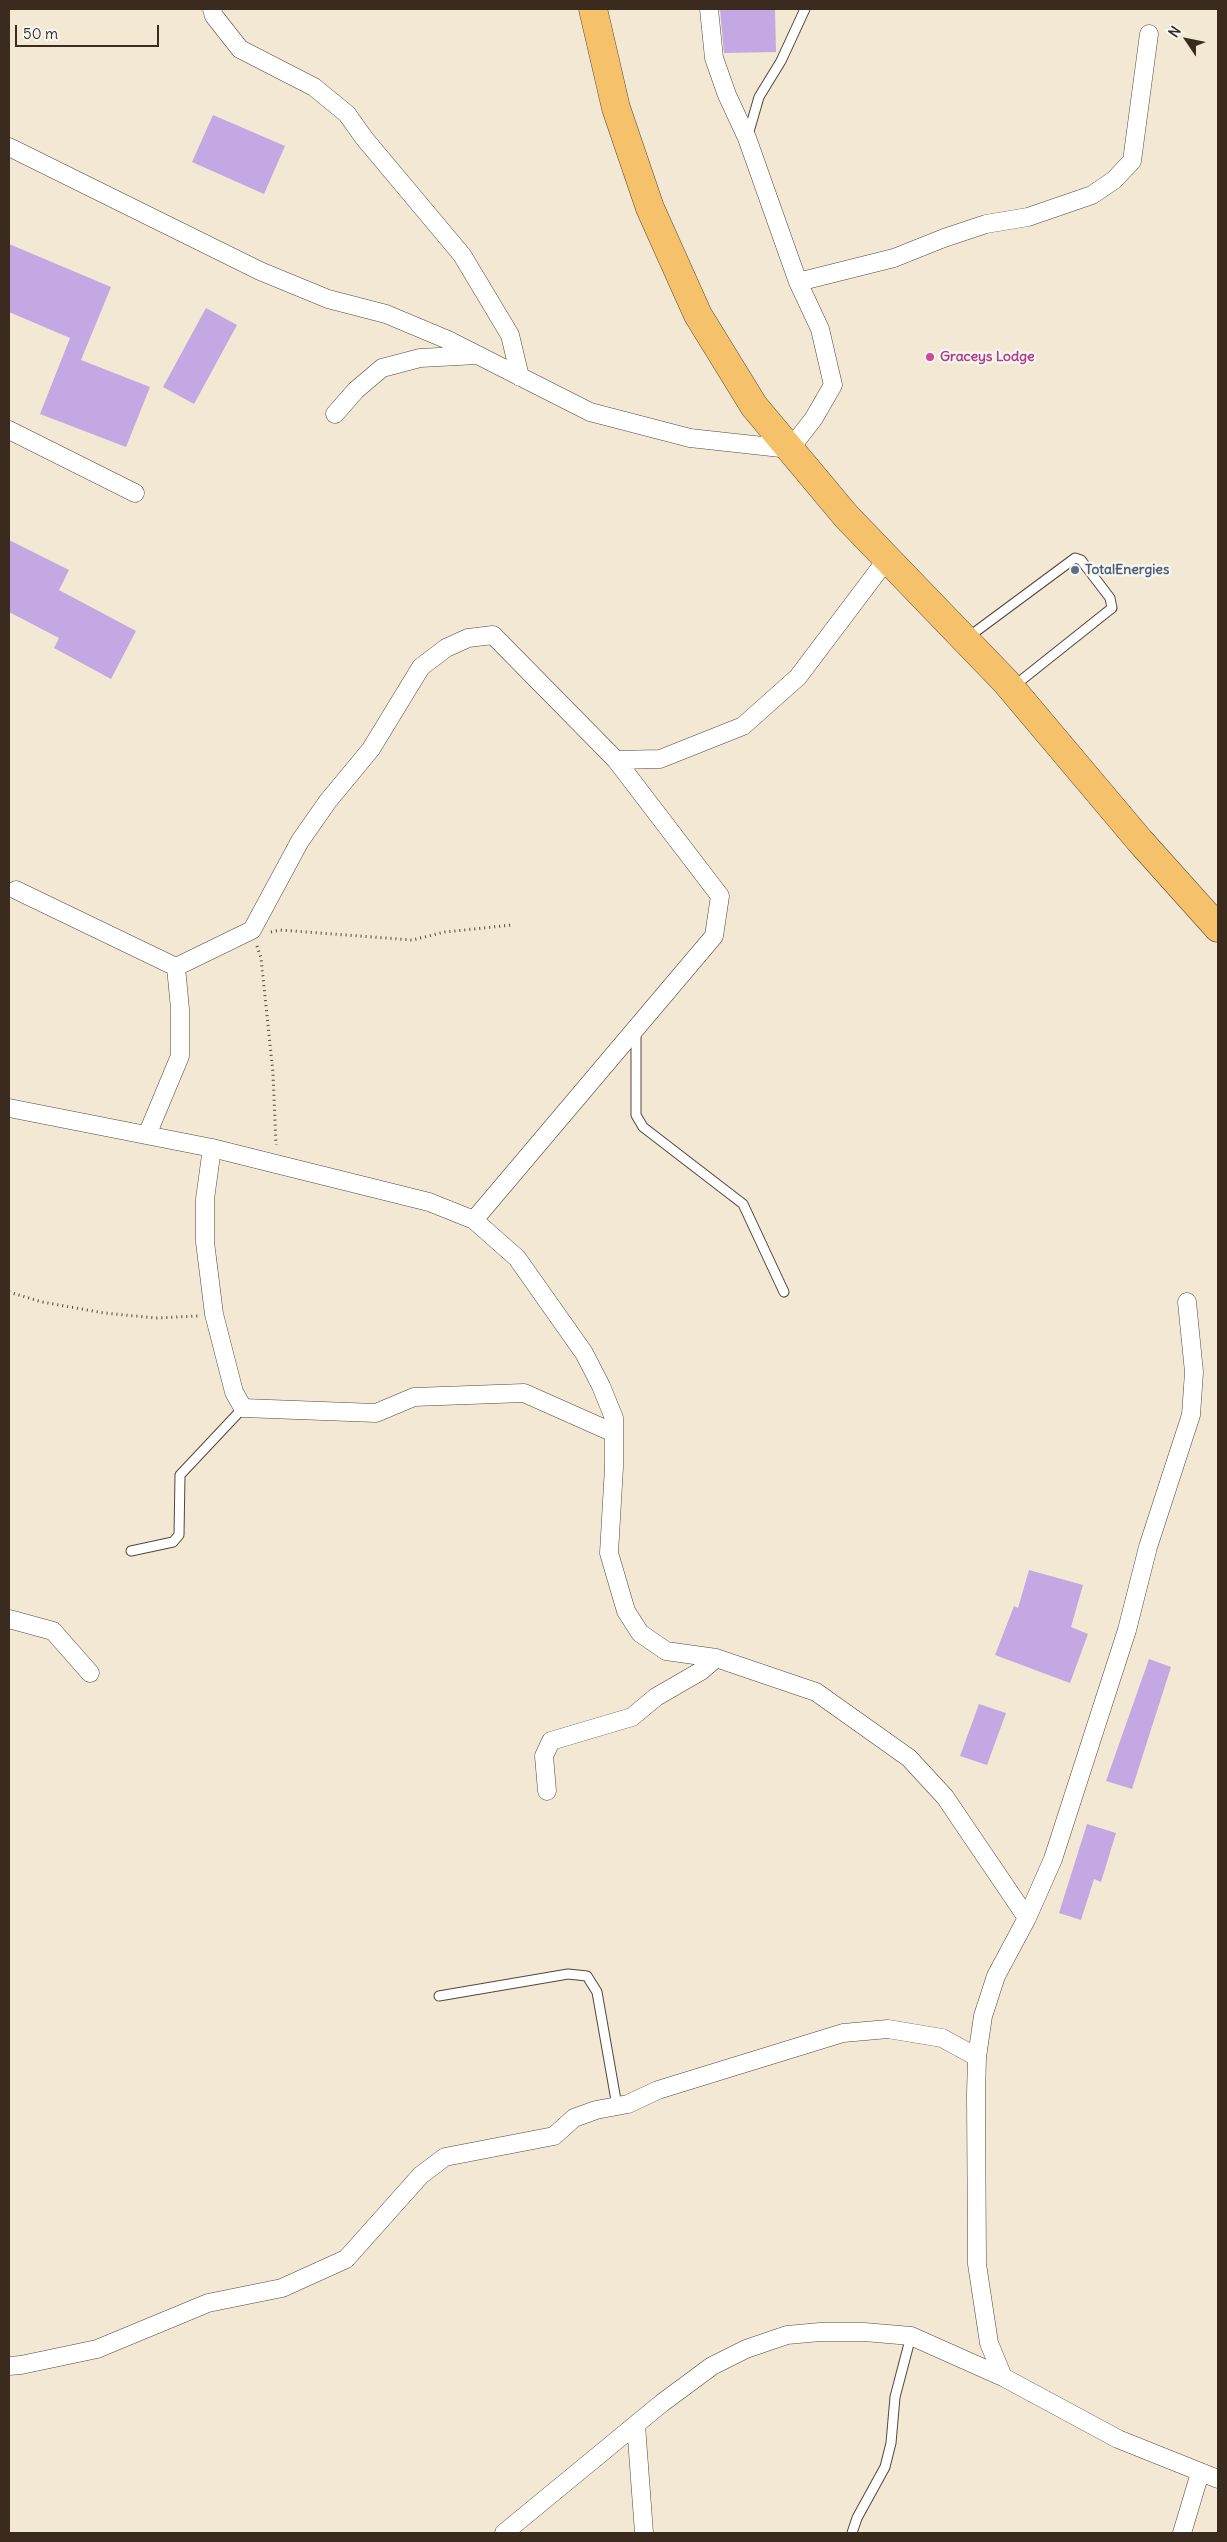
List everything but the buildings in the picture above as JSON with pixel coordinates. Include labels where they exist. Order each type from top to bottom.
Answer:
[{"type":"highway","points":[[593,9],[616,108],[645,196],[698,316],[725,363],[754,406],[846,516],[1011,688],[1140,840],[1218,928]]},
{"type":"street","points":[[212,9],[214,16],[240,49],[314,87],[347,114],[364,138],[462,256],[510,336],[520,377]]},
{"type":"street","points":[[9,147],[260,271],[328,299],[386,314],[448,340],[590,412],[690,438],[790,449],[814,418],[834,385],[820,328],[798,282],[747,138],[727,95],[714,58],[709,9]]},
{"type":"street","points":[[798,282],[894,258],[986,224],[1028,217],[1092,195],[1114,180],[1132,161],[1149,34]]},
{"type":"street","points":[[335,414],[356,390],[382,368],[420,358],[477,355]]},
{"type":"street","points":[[9,430],[135,493]]},
{"type":"street","points":[[616,760],[660,759],[744,726],[798,678],[887,559]]},
{"type":"street","points":[[16,890],[176,967],[253,933],[300,842],[328,801],[371,749],[421,667],[446,648],[468,638],[493,635],[616,760],[720,896],[714,936],[474,1220]]},
{"type":"street","points":[[146,1135],[180,1056],[180,1009],[176,967]]},
{"type":"street","points":[[9,1108],[212,1148],[429,1202],[474,1220],[517,1258],[584,1353],[601,1386],[614,1418],[609,1553],[626,1611],[640,1633],[666,1651],[716,1658],[816,1692],[909,1758],[944,1797],[1027,1918]]},
{"type":"street","points":[[212,1148],[204,1198],[205,1242],[215,1315],[234,1392],[243,1408],[376,1413],[414,1397],[524,1393],[614,1433]]},
{"type":"street","points":[[1003,2377],[989,2343],[977,2264],[977,2057],[983,2016],[996,1976],[1027,1918],[1053,1859],[1127,1630],[1148,1547],[1192,1415],[1194,1372],[1187,1302]]},
{"type":"street","points":[[9,1619],[53,1631],[90,1673]]},
{"type":"street","points":[[547,1791],[544,1756],[551,1741],[632,1717],[656,1697],[701,1671],[716,1658]]},
{"type":"street","points":[[9,2366],[21,2366],[98,2349],[208,2303],[282,2288],[346,2259],[421,2175],[445,2157],[554,2136],[574,2118],[596,2110],[628,2104],[658,2090],[843,2033],[888,2029],[942,2038],[977,2057]]},
{"type":"street","points":[[504,2533],[636,2425],[712,2366],[746,2349],[787,2335],[864,2332],[911,2336],[1003,2377],[1118,2439],[1218,2479]]},
{"type":"street","points":[[636,2425],[644,2533]]},
{"type":"street","points":[[1182,2533],[1200,2473]]},
{"type":"lane","points":[[747,138],[759,97],[781,60],[805,9]]},
{"type":"lane","points":[[965,640],[1075,558],[1082,560],[1110,598],[1112,608],[1011,688]]},
{"type":"lane","points":[[636,1029],[636,1115],[643,1127],[743,1204],[784,1292]]},
{"type":"lane","points":[[131,1551],[173,1542],[179,1535],[180,1475],[243,1408]]},
{"type":"lane","points":[[439,1996],[568,1974],[587,1976],[597,1992],[617,2106]]},
{"type":"lane","points":[[852,2533],[857,2518],[885,2467],[891,2443],[895,2397],[911,2336]]},
{"type":"path","points":[[276,1164],[273,1073],[261,958],[253,933],[280,930],[412,940],[445,932],[512,925]]},
{"type":"path","points":[[9,1292],[42,1302],[104,1313],[156,1318],[215,1315]]},
{"type":"place","name":"Graceys Lodge","points":[[930,357]]},
{"type":"place","name":"TotalEnergies","points":[[1075,570]]}]
